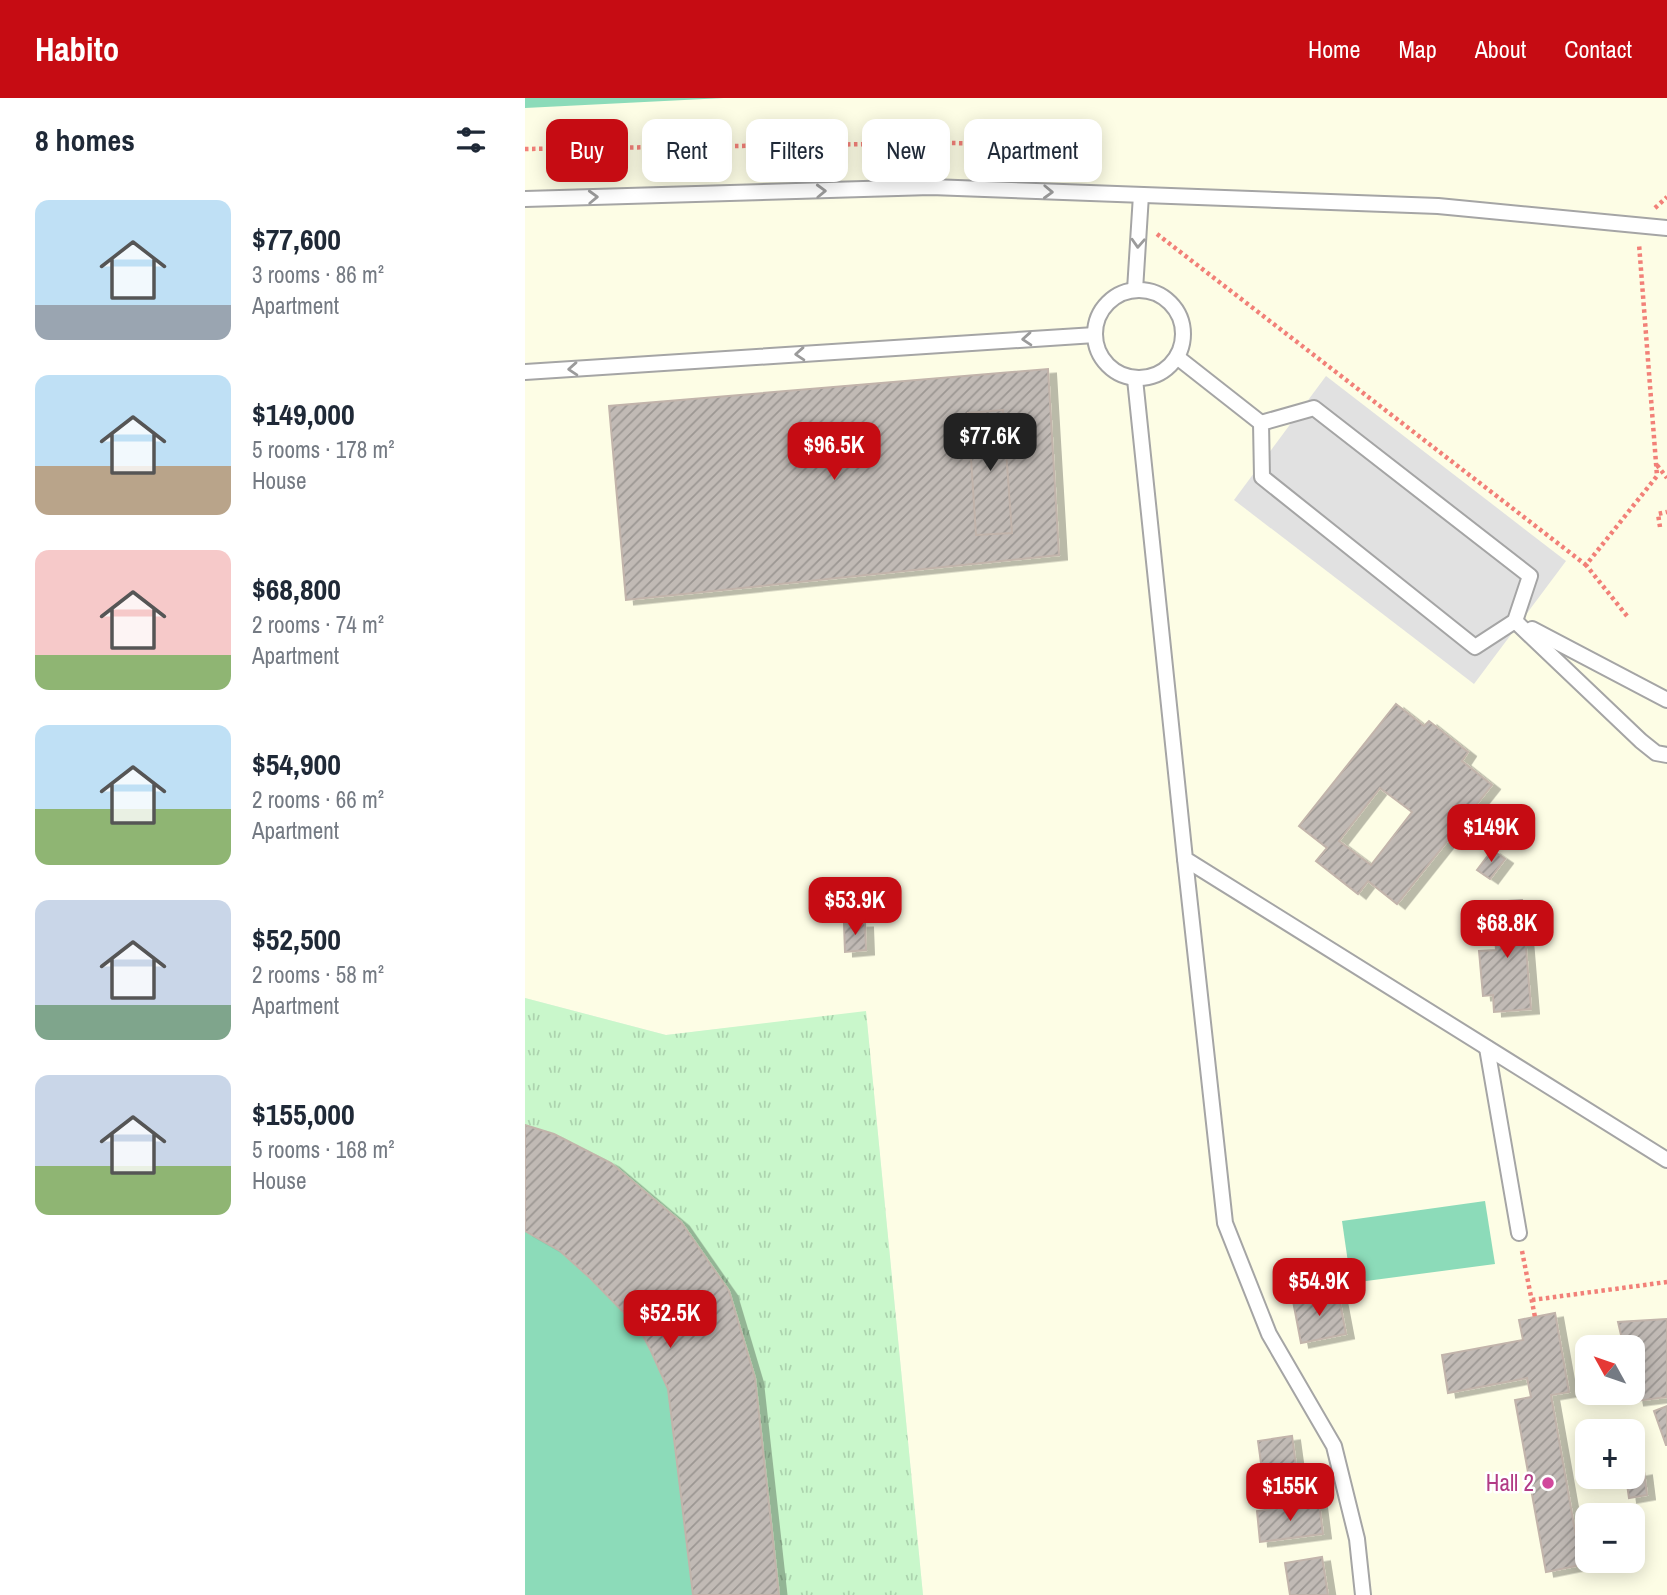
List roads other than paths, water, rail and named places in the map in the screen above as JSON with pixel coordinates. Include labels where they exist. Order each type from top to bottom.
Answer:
[{"type":"lane","points":[[525,199],[931,187],[1438,206],[1667,228]]},
{"type":"lane","points":[[1135,290],[1141,195]]},
{"type":"lane","points":[[1135,290],[1162,296],[1173,305],[1184,330],[1183,344],[1170,367],[1148,378],[1135,379],[1112,369],[1097,348],[1095,335],[1102,310],[1122,293],[1135,290]]},
{"type":"lane","points":[[525,372],[1095,335]]},
{"type":"lane","points":[[1177,357],[1261,424]]},
{"type":"lane","points":[[1135,379],[1225,1223],[1269,1334],[1334,1446],[1357,1539],[1363,1595]]},
{"type":"lane","points":[[1314,408],[1325,416],[1529,576],[1515,621],[1475,647],[1262,477],[1261,424],[1314,408]]},
{"type":"lane","points":[[1515,621],[1667,700]]},
{"type":"lane","points":[[1515,621],[1641,741],[1656,754],[1667,755]]},
{"type":"lane","points":[[1185,859],[1667,1160]]},
{"type":"lane","points":[[1487,1048],[1519,1233]]},
{"type":"place","name":"Hall 2","points":[[1548,1483]]}]
